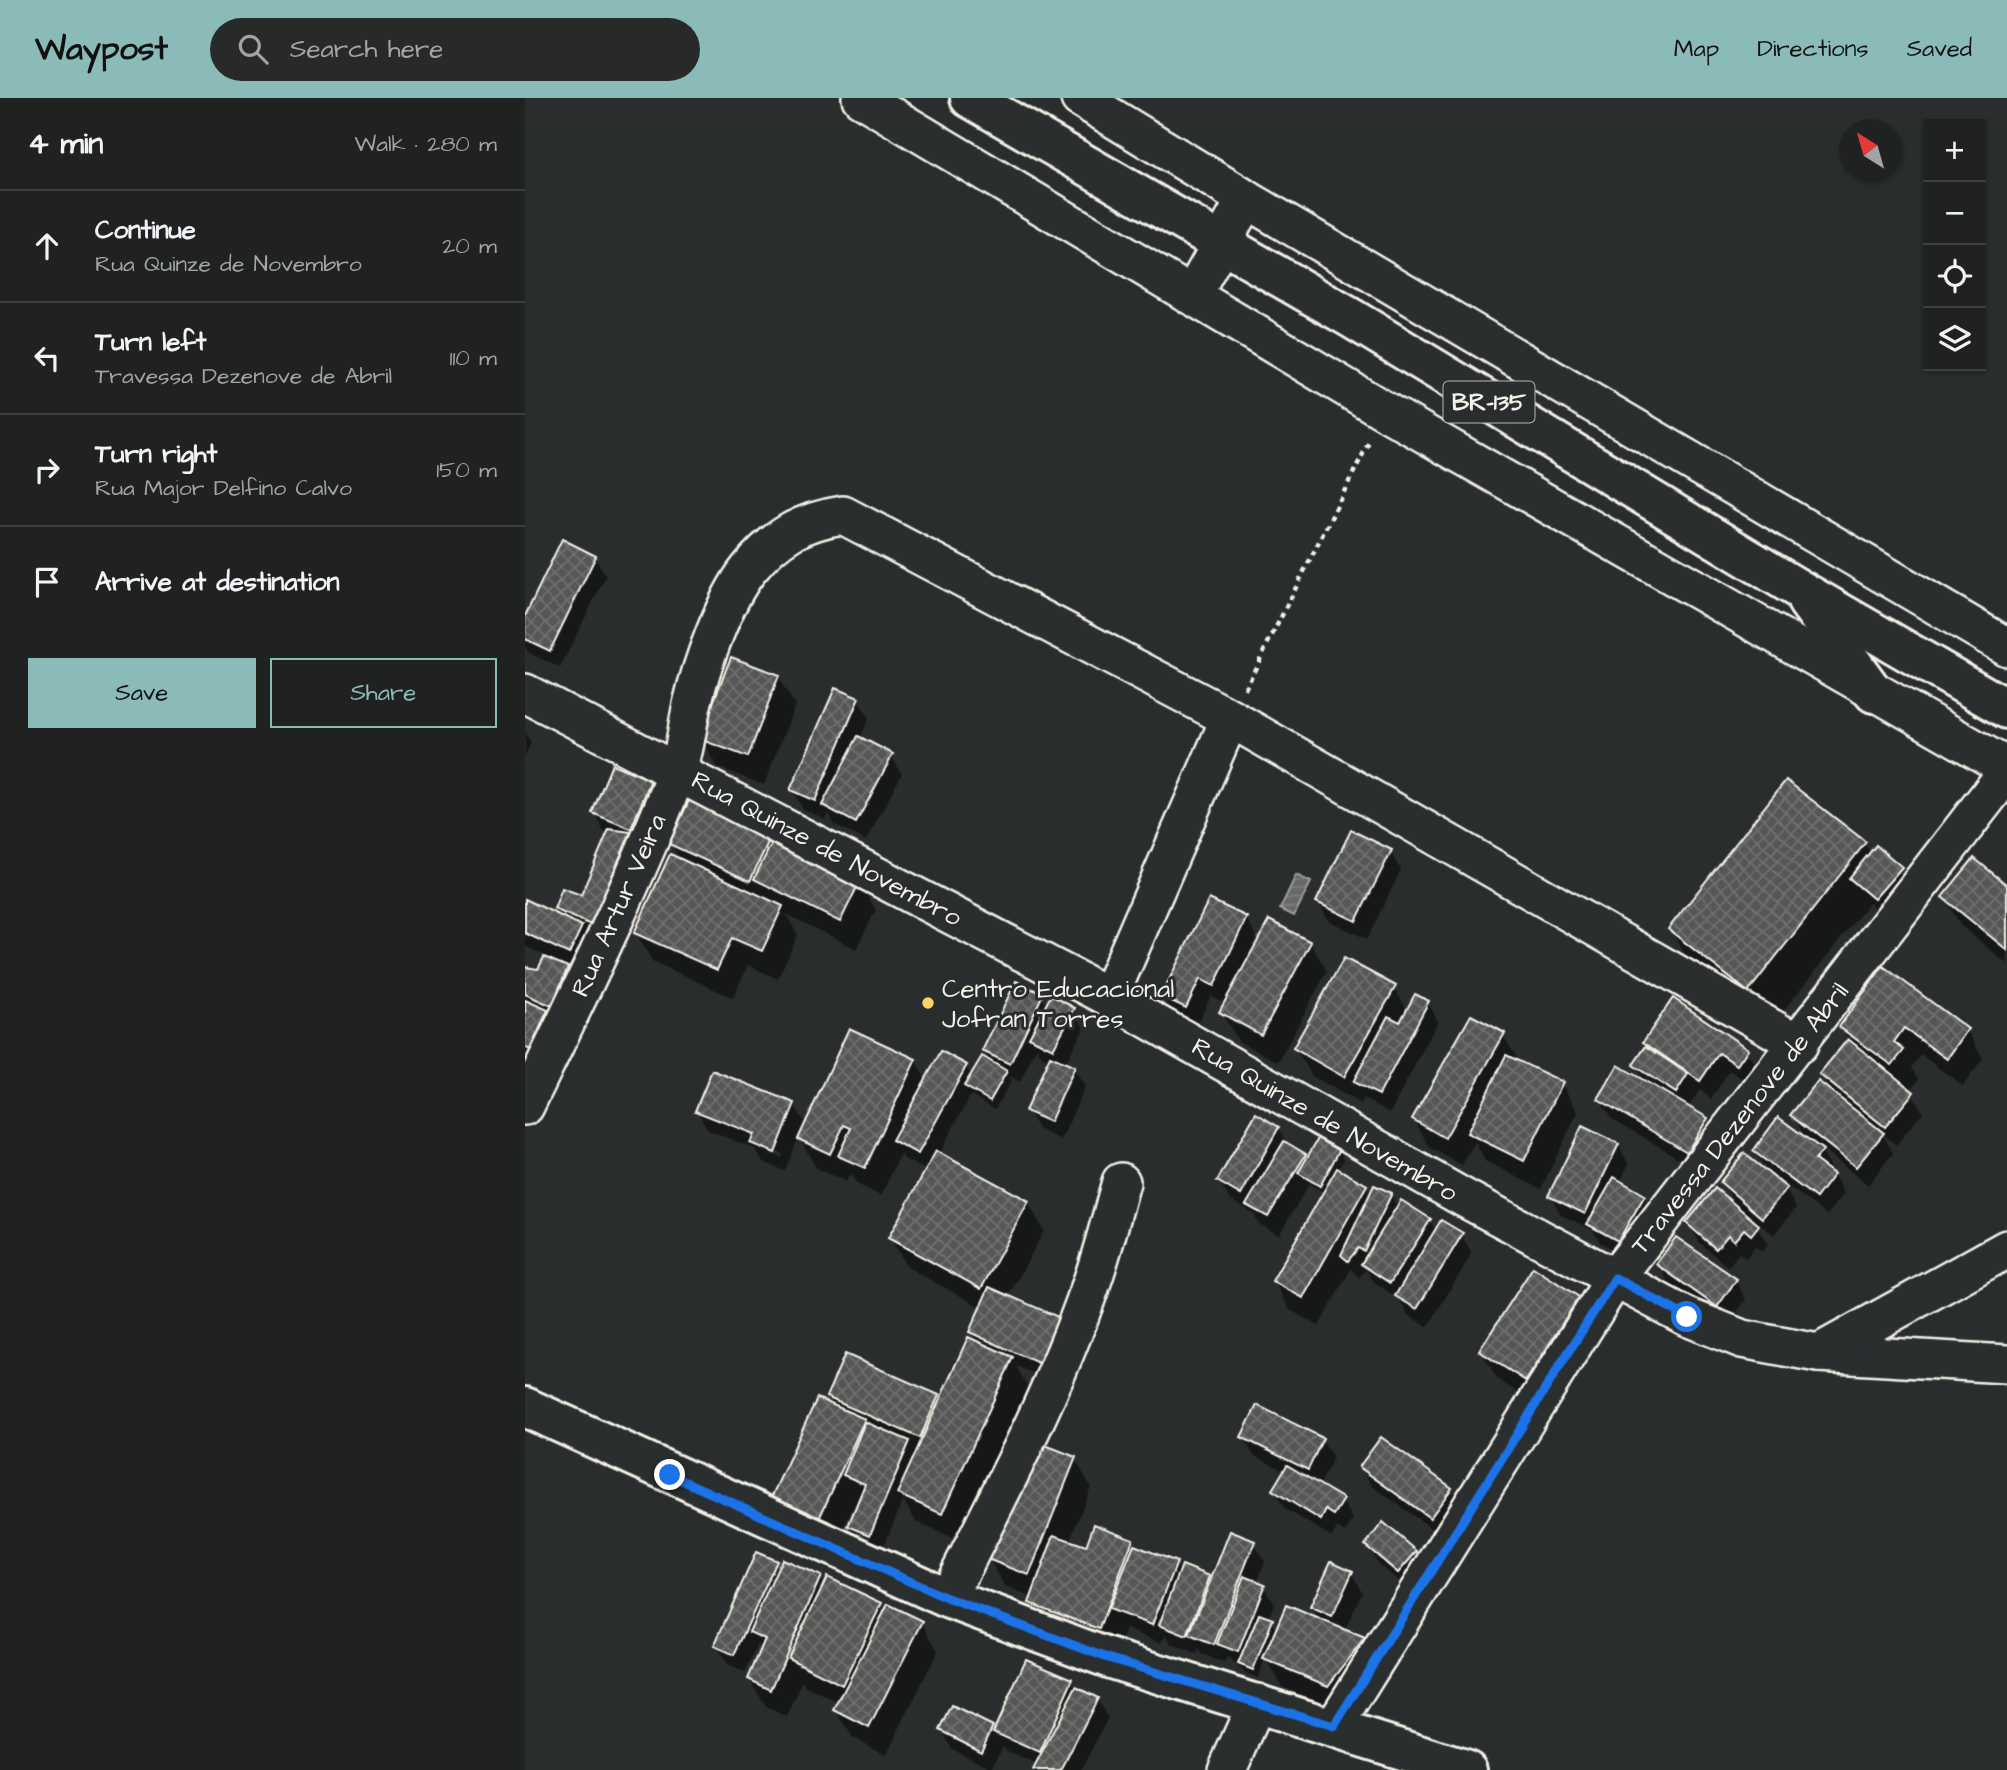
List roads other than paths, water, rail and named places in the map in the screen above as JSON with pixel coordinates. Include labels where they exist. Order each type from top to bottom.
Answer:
[{"type":"main road","name":"BR-135","points":[[970,98],[1351,318],[1797,588],[2007,709]]},
{"type":"main road","points":[[1797,588],[1874,693]]},
{"type":"main road","points":[[525,1407],[947,1598],[1108,1658],[1334,1726],[1467,1770]]},
{"type":"street","points":[[861,98],[1385,411],[2007,770]]},
{"type":"street","points":[[1080,98],[1246,200],[2007,646]]},
{"type":"street","points":[[1192,296],[1246,200]]},
{"type":"street","name":"Rua Artur Veira","points":[[525,1106],[583,986],[678,770],[692,703],[712,638],[748,570],[783,536],[812,520],[843,515],[1230,718]]},
{"type":"street","name":"Rua Quinze de Novembro","points":[[525,693],[678,770],[1109,997],[1464,1198],[1687,1317],[1742,1339],[1818,1353],[2007,1364]]},
{"type":"street","points":[[1109,997],[1230,718],[1799,1044]]},
{"type":"street","name":"Travessa Dezenove de Abril","points":[[1334,1726],[1615,1278],[1799,1044],[2007,770]]},
{"type":"street","points":[[947,1598],[1025,1444],[1067,1349],[1094,1278],[1121,1182]]},
{"type":"street","points":[[1818,1353],[2007,1249]]},
{"type":"street","points":[[1227,1770],[1257,1703]]},
{"type":"place","name":"Centro Educacional Jofran Torres","points":[[928,1003]]}]
